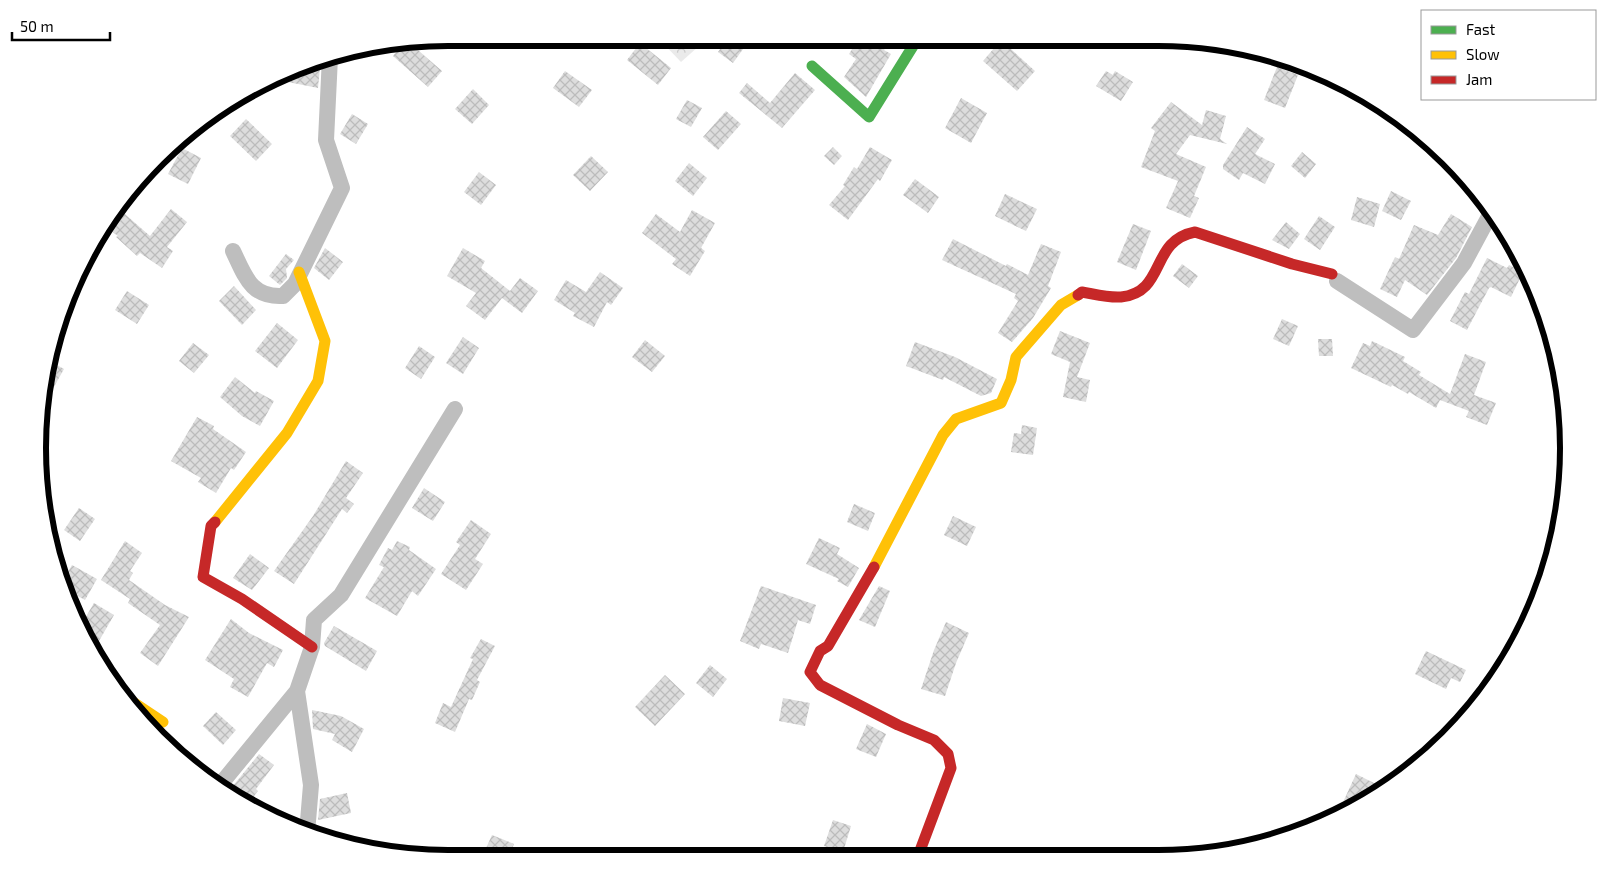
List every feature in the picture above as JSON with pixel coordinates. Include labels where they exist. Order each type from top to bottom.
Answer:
[{"type":"street","points":[[812,66],[869,117],[913,46]]},
{"type":"street","points":[[233,252],[251,286],[271,297],[283,296],[295,284],[299,272],[342,188],[326,140],[330,65]]},
{"type":"street","points":[[920,850],[951,768],[948,754],[934,740],[889,721],[820,685],[810,672],[820,650],[828,646],[857,599],[943,435],[956,418],[1001,403],[1011,380],[1016,357],[1061,305],[1082,292],[1120,297],[1140,292],[1150,283],[1171,243],[1180,236],[1195,232],[1334,277],[1413,330],[1464,264],[1488,219]]},
{"type":"street","points":[[299,272],[325,341],[318,381],[287,433],[210,526],[202,577],[242,599],[312,647]]},
{"type":"street","points":[[223,781],[297,691],[312,647],[314,620],[341,595],[455,409]]},
{"type":"street","points":[[297,691],[310,785],[308,824]]},
{"type":"street","points":[[141,708],[163,722]]},
{"type":"green space","points":[[666,46],[699,46],[681,62]]},
{"type":"building","points":[[638,46],[644,46],[671,68],[658,85],[627,60]]},
{"type":"building","points":[[722,46],[745,46],[733,63],[718,52]]},
{"type":"building","points":[[854,46],[887,46],[884,50],[891,54],[866,97],[844,77],[856,59],[849,54]]},
{"type":"building","points":[[996,46],[1008,46],[1035,71],[1017,91],[983,61]]},
{"type":"building","points":[[415,48],[442,71],[428,87],[393,56],[398,50]]},
{"type":"building","points":[[1277,67],[1298,75],[1285,108],[1264,100]]},
{"type":"building","points":[[320,68],[318,88],[285,81]]},
{"type":"building","points":[[565,71],[592,90],[579,107],[553,88]]},
{"type":"building","points":[[1106,71],[1113,75],[1115,71],[1133,82],[1121,101],[1096,86]]},
{"type":"building","points":[[795,73],[815,90],[782,128],[739,93],[747,83],[770,103]]},
{"type":"building","points":[[473,89],[489,105],[472,124],[455,109]]},
{"type":"building","points":[[961,98],[987,113],[971,143],[945,128]]},
{"type":"building","points":[[687,100],[702,108],[691,127],[676,119]]},
{"type":"building","points":[[1171,102],[1202,125],[1206,110],[1226,116],[1220,139],[1227,144],[1190,135],[1176,154],[1206,167],[1194,196],[1199,198],[1190,218],[1166,208],[1178,181],[1141,167],[1155,131],[1151,128]]},
{"type":"building","points":[[726,111],[741,124],[718,150],[703,137]]},
{"type":"building","points":[[352,114],[368,124],[356,144],[340,134]]},
{"type":"building","points":[[246,119],[272,144],[256,161],[230,136]]},
{"type":"building","points":[[1247,127],[1265,139],[1255,154],[1275,164],[1265,184],[1243,173],[1239,180],[1223,169],[1223,165]]},
{"type":"building","points":[[833,147],[842,156],[834,165],[824,156]]},
{"type":"building","points":[[870,147],[892,160],[880,181],[878,179],[848,220],[829,205],[845,186],[843,185],[854,167],[857,169]]},
{"type":"building","points":[[182,148],[201,158],[188,184],[168,174]]},
{"type":"building","points":[[1302,152],[1316,164],[1305,178],[1291,166]]},
{"type":"building","points":[[591,156],[608,172],[590,191],[573,175]]},
{"type":"building","points":[[689,163],[707,178],[693,196],[675,181]]},
{"type":"building","points":[[479,172],[496,185],[481,205],[464,192]]},
{"type":"building","points":[[915,179],[939,197],[928,213],[903,195]]},
{"type":"building","points":[[1391,191],[1411,201],[1401,220],[1382,211]]},
{"type":"building","points":[[1005,194],[1037,209],[1026,231],[995,216]]},
{"type":"building","points":[[1357,197],[1380,204],[1374,227],[1351,220]]},
{"type":"building","points":[[171,209],[187,222],[167,247],[173,251],[162,268],[140,253],[137,256],[116,237],[118,236],[110,231],[123,212],[150,236]]},
{"type":"building","points":[[692,210],[715,223],[701,248],[705,251],[690,276],[672,264],[676,259],[642,233],[656,214],[680,232]]},
{"type":"building","points":[[1451,214],[1472,227],[1456,258],[1427,295],[1405,280],[1397,297],[1380,289],[1395,257],[1399,259],[1414,225],[1438,235]]},
{"type":"building","points":[[1319,216],[1335,227],[1320,250],[1304,239]]},
{"type":"building","points":[[1286,222],[1300,234],[1289,249],[1272,240]]},
{"type":"building","points":[[1133,224],[1151,231],[1136,270],[1117,262]]},
{"type":"building","points":[[953,239],[1028,275],[1041,244],[1061,252],[1048,286],[1051,288],[1033,318],[1012,342],[998,333],[1018,301],[1014,298],[1016,294],[942,260]]},
{"type":"building","points":[[325,248],[343,262],[329,280],[314,268]]},
{"type":"building","points":[[463,248],[485,261],[481,268],[510,291],[520,278],[538,291],[522,313],[502,298],[485,320],[466,306],[476,293],[447,276]]},
{"type":"building","points":[[286,254],[294,260],[286,269],[287,278],[280,285],[269,276]]},
{"type":"building","points":[[1487,258],[1507,268],[1509,265],[1518,269],[1521,276],[1511,297],[1491,287],[1489,288],[1467,330],[1450,321],[1465,292],[1469,294]]},
{"type":"building","points":[[1182,264],[1198,276],[1189,288],[1173,276]]},
{"type":"building","points":[[600,272],[623,288],[611,305],[607,302],[594,327],[573,316],[575,313],[554,300],[566,280],[586,292]]},
{"type":"building","points":[[234,286],[256,310],[242,325],[219,301]]},
{"type":"building","points":[[127,291],[149,305],[137,324],[115,310]]},
{"type":"building","points":[[1282,319],[1298,326],[1289,346],[1273,339]]},
{"type":"building","points":[[277,323],[298,340],[277,368],[255,351]]},
{"type":"building","points":[[1060,331],[1090,343],[1077,377],[1090,380],[1086,402],[1063,397],[1070,362],[1051,354]]},
{"type":"building","points":[[463,337],[479,348],[463,374],[446,363]]},
{"type":"building","points":[[1318,339],[1332,339],[1333,356],[1319,356]]},
{"type":"building","points":[[645,340],[665,356],[652,372],[632,357]]},
{"type":"building","points":[[1372,341],[1405,357],[1403,361],[1421,372],[1419,375],[1450,394],[1465,354],[1486,362],[1474,395],[1496,403],[1487,425],[1466,417],[1469,411],[1440,400],[1436,408],[1409,392],[1408,394],[1392,385],[1391,387],[1351,368],[1363,343],[1370,346]]},
{"type":"building","points":[[915,342],[955,357],[997,379],[991,393],[981,396],[944,377],[943,380],[906,366]]},
{"type":"building","points":[[193,343],[209,355],[194,373],[179,361]]},
{"type":"building","points":[[419,346],[435,357],[421,379],[405,368]]},
{"type":"building","points":[[55,364],[64,369],[50,393]]},
{"type":"building","points":[[235,377],[255,393],[256,391],[274,401],[260,426],[242,416],[220,397]]},
{"type":"building","points":[[197,417],[214,426],[213,429],[246,452],[234,470],[231,468],[216,493],[198,482],[201,478],[171,461]]},
{"type":"building","points":[[1022,425],[1037,428],[1033,455],[1011,452],[1014,433],[1021,434]]},
{"type":"building","points":[[346,461],[363,473],[346,498],[354,504],[347,513],[342,509],[294,584],[274,571],[313,516]]},
{"type":"building","points":[[424,488],[445,502],[433,521],[412,508]]},
{"type":"building","points":[[854,504],[875,513],[868,531],[847,522]]},
{"type":"building","points":[[79,508],[95,519],[80,541],[64,530]]},
{"type":"building","points":[[953,516],[976,527],[967,546],[944,535]]},
{"type":"building","points":[[471,520],[491,534],[475,559],[483,564],[466,590],[441,574],[460,545],[456,542]]},
{"type":"building","points":[[819,538],[840,548],[837,554],[859,568],[848,587],[837,581],[839,579],[806,564]]},
{"type":"building","points":[[125,541],[142,553],[130,571],[133,573],[129,580],[165,605],[189,617],[158,666],[140,653],[160,625],[128,603],[130,599],[101,580]]},
{"type":"building","points":[[397,541],[410,547],[409,550],[436,569],[418,596],[412,591],[397,616],[365,598],[384,567],[379,565],[388,548],[392,550]]},
{"type":"building","points":[[250,554],[269,568],[252,590],[233,578]]},
{"type":"building","points":[[72,565],[97,579],[85,600],[74,594],[67,574]]},
{"type":"building","points":[[761,586],[816,605],[810,624],[798,620],[788,653],[761,644],[759,649],[740,641]]},
{"type":"building","points":[[879,586],[890,591],[875,627],[859,620]]},
{"type":"building","points":[[94,603],[114,615],[97,644],[85,619]]},
{"type":"building","points":[[231,619],[249,633],[283,650],[274,667],[267,663],[248,697],[230,687],[234,679],[205,660]]},
{"type":"building","points":[[946,622],[969,633],[945,696],[921,689]]},
{"type":"building","points":[[334,626],[377,651],[366,671],[325,646],[324,643]]},
{"type":"building","points":[[481,639],[495,646],[477,680],[480,682],[472,700],[469,699],[455,732],[435,723],[443,703],[451,707],[473,659],[470,658]]},
{"type":"building","points":[[1426,651],[1466,670],[1460,682],[1451,678],[1446,689],[1415,674]]},
{"type":"building","points":[[710,665],[727,679],[713,697],[696,683]]},
{"type":"building","points":[[665,675],[685,694],[655,726],[635,707]]},
{"type":"building","points":[[783,698],[810,703],[805,726],[779,721]]},
{"type":"building","points":[[312,710],[341,716],[364,729],[352,752],[332,740],[335,734],[313,729]]},
{"type":"building","points":[[216,712],[236,730],[223,745],[203,726]]},
{"type":"building","points":[[867,724],[886,734],[876,757],[856,749]]},
{"type":"building","points":[[259,754],[274,765],[256,789],[258,791],[252,799],[232,787]]},
{"type":"building","points":[[1356,774],[1377,785],[1359,796],[1342,805]]},
{"type":"building","points":[[347,793],[351,813],[318,820],[320,799]]},
{"type":"building","points":[[833,820],[851,826],[844,850],[824,846]]},
{"type":"building","points":[[492,835],[514,844],[512,850],[485,850]]},
{"type":"traffic: fast","points":[[812,66],[869,117],[913,46]]},
{"type":"traffic: slow","points":[[215,522],[287,433],[318,381],[325,341],[299,272]]},
{"type":"traffic: slow","points":[[874,567],[943,435],[956,419],[1001,403],[1011,380],[1016,357],[1061,305],[1078,295]]},
{"type":"traffic: slow","points":[[141,708],[163,722]]},
{"type":"traffic: jam","points":[[1078,295],[1082,292],[1121,297],[1136,293],[1146,286],[1170,245],[1180,237],[1195,232],[1292,264],[1332,274]]},
{"type":"traffic: jam","points":[[215,522],[211,526],[203,577],[242,599],[312,647]]},
{"type":"traffic: jam","points":[[874,567],[828,646],[820,651],[810,672],[820,685],[898,725],[934,740],[948,754],[951,768],[920,850]]}]
